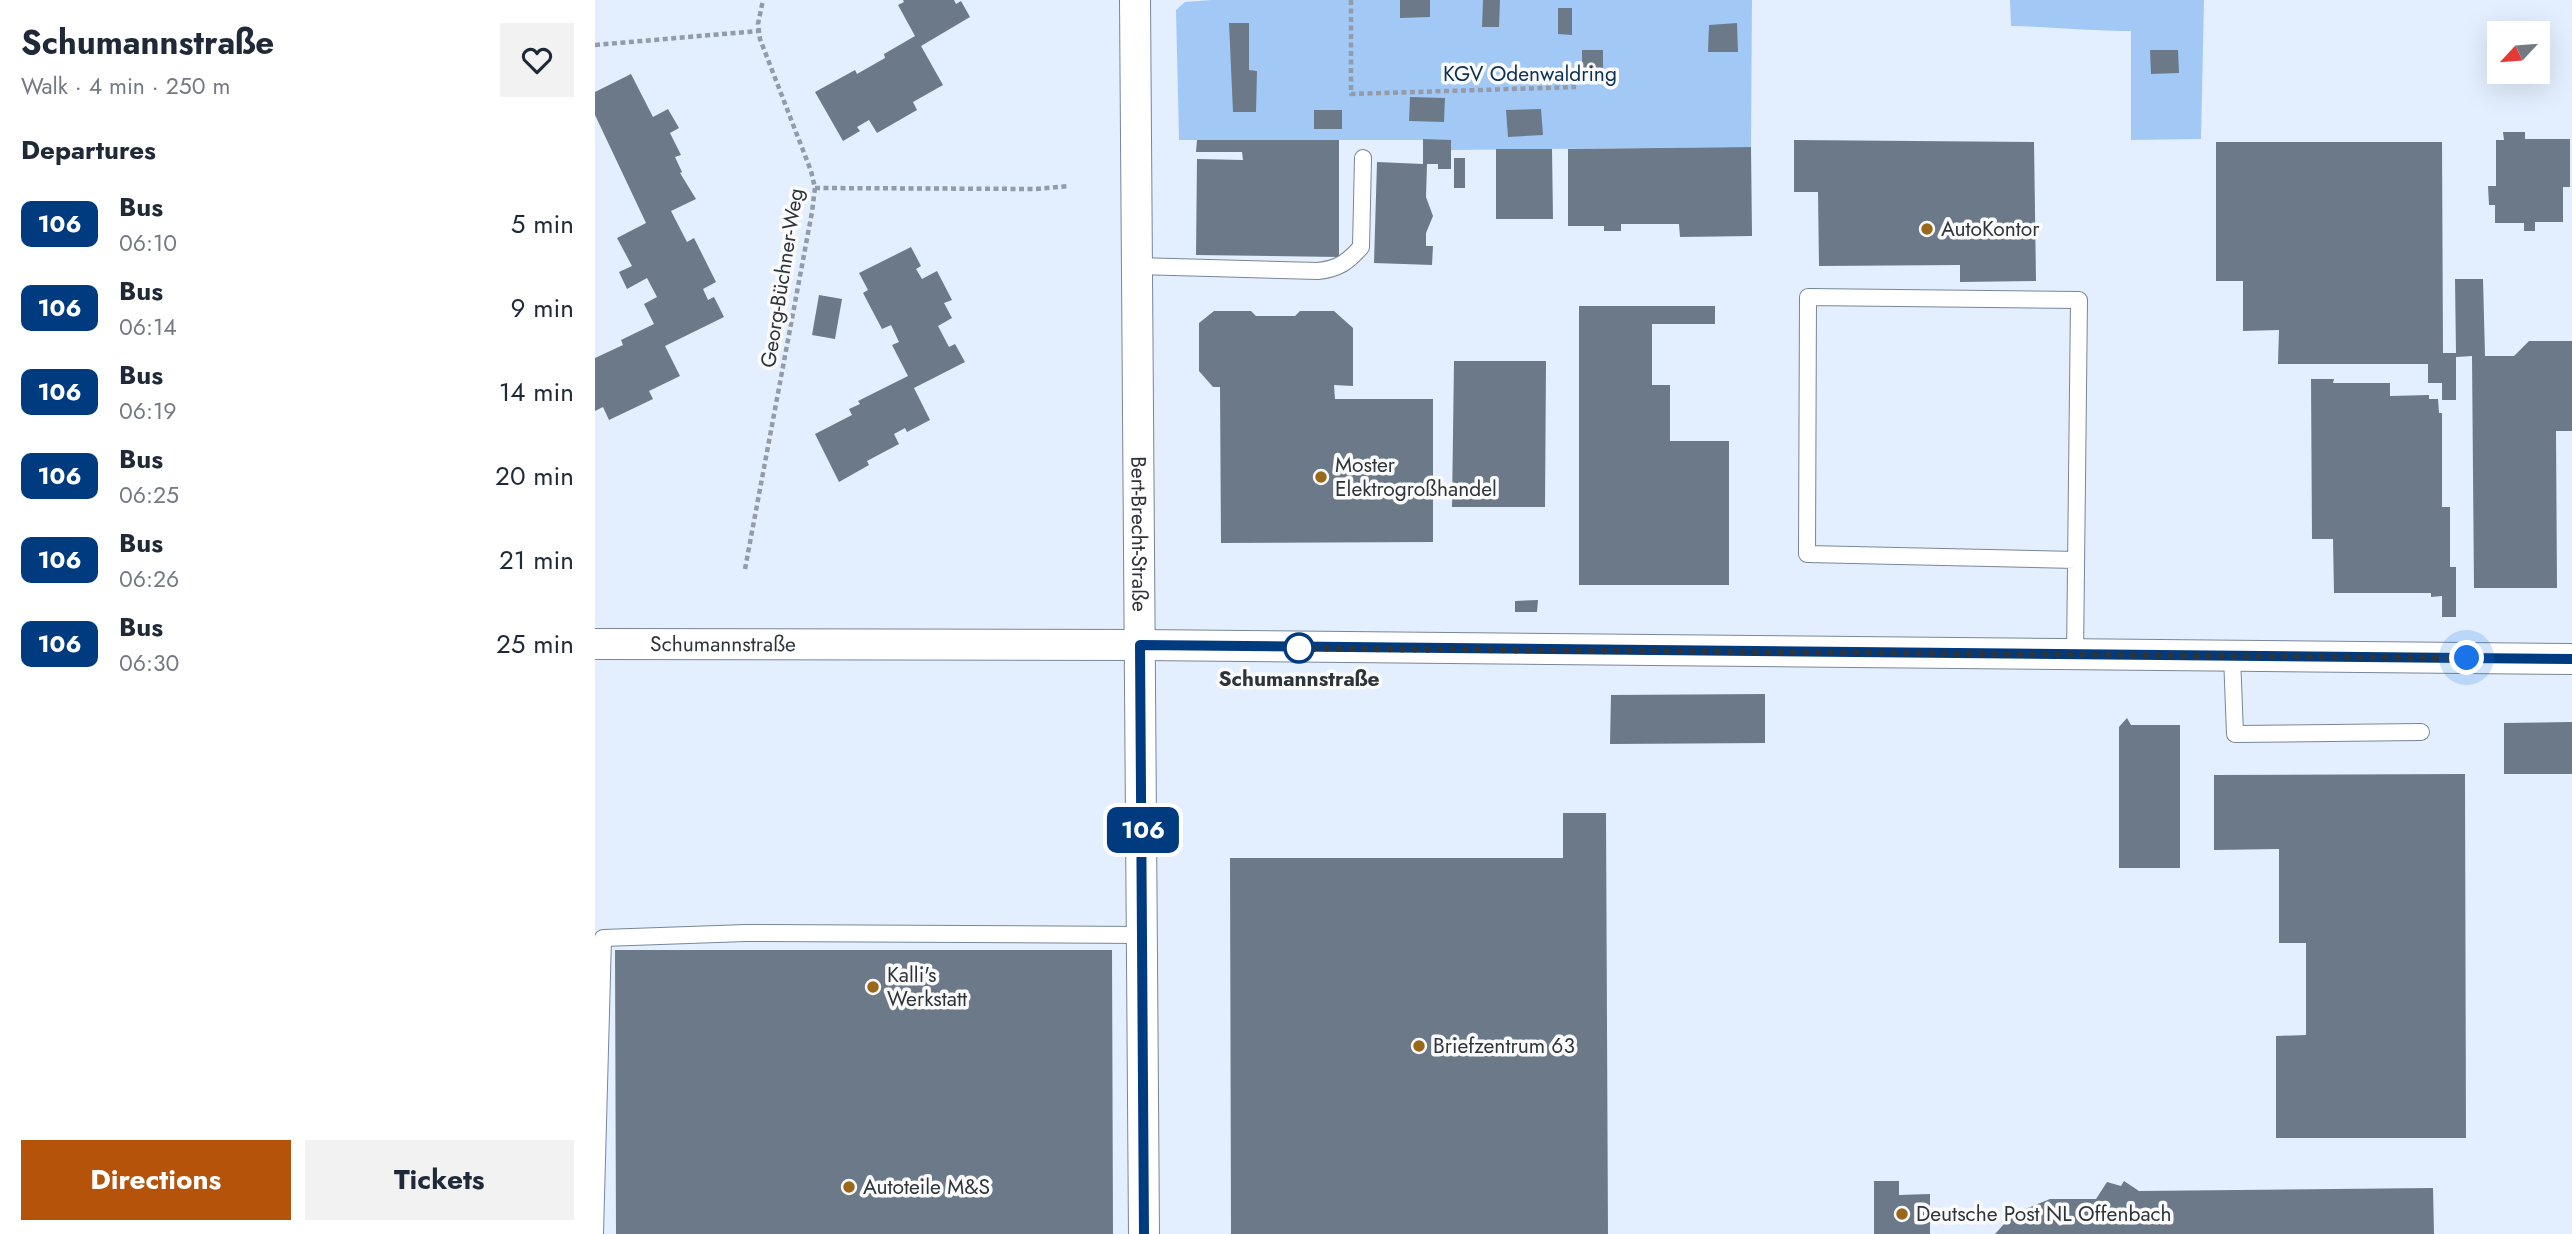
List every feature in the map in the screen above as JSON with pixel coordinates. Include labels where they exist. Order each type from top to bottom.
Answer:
[{"type":"street","name":"Bert-Brecht-Straße","points":[[1135,0],[1144,1234]]},
{"type":"street","name":"Schumannstraße","points":[[595,644],[1140,645],[2572,659]]},
{"type":"lane","points":[[1137,266],[1318,271],[1333,269],[1349,261],[1361,247],[1363,158]]},
{"type":"lane","points":[[2075,655],[2079,300],[1808,298],[1807,554],[2076,560]]},
{"type":"lane","points":[[2232,656],[2235,734],[2421,732]]},
{"type":"lane","points":[[595,1234],[603,937],[746,933],[1143,935]]},
{"type":"path","name":"Georg-Büchner-Weg","points":[[745,569],[815,187],[762,48],[758,32],[763,0]]},
{"type":"path","points":[[1351,0],[1351,94],[1576,87]]},
{"type":"path","points":[[595,45],[758,32]]},
{"type":"path","points":[[815,187],[1035,189],[1069,186]]},
{"type":"green space","name":"KGV Odenwaldring","points":[[1752,0],[1751,147],[1451,150],[1450,140],[1179,140],[1176,10],[1185,2]]},
{"type":"green space","points":[[2010,0],[2204,0],[2201,139],[2131,140],[2131,31],[2011,26]]},
{"type":"building","points":[[903,0],[954,0],[956,4],[961,1],[970,17],[921,46],[943,85],[913,102],[917,110],[877,133],[869,120],[857,127],[860,131],[843,141],[815,92],[855,70],[857,74],[915,36],[898,5],[904,2]]},
{"type":"building","points":[[1400,0],[1430,0],[1430,17],[1400,18]]},
{"type":"building","points":[[1483,0],[1500,0],[1499,27],[1482,27]]},
{"type":"building","points":[[1558,8],[1572,8],[1572,35],[1558,34]]},
{"type":"building","points":[[1229,23],[1249,23],[1249,70],[1257,71],[1256,112],[1233,112]]},
{"type":"building","points":[[1737,23],[1738,52],[1708,52],[1709,25]]},
{"type":"building","points":[[1582,50],[1603,50],[1603,73],[1582,73]]},
{"type":"building","points":[[2150,50],[2178,50],[2179,73],[2151,74]]},
{"type":"building","points":[[631,74],[653,117],[668,109],[679,128],[670,133],[681,155],[675,157],[682,172],[680,173],[696,199],[671,211],[687,242],[694,238],[716,282],[703,289],[708,300],[714,297],[724,317],[665,346],[680,376],[649,391],[653,399],[609,420],[603,407],[595,411],[595,358],[623,345],[621,340],[654,324],[644,304],[657,297],[647,278],[627,289],[619,272],[632,266],[617,238],[646,223],[595,115],[595,92]]},
{"type":"building","points":[[1410,97],[1445,98],[1444,122],[1409,121]]},
{"type":"building","points":[[1541,109],[1543,135],[1508,137],[1506,110]]},
{"type":"building","points":[[1314,110],[1342,110],[1342,129],[1314,129]]},
{"type":"building","points":[[2503,132],[2525,132],[2525,139],[2570,139],[2570,187],[2563,187],[2563,222],[2535,222],[2535,231],[2524,231],[2524,223],[2495,223],[2495,205],[2489,205],[2488,186],[2496,186],[2496,140],[2504,140]]},
{"type":"building","points":[[1423,139],[1451,140],[1451,169],[1438,169],[1438,164],[1427,164],[1426,197],[1433,216],[1426,233],[1426,246],[1433,246],[1432,265],[1374,263],[1377,162],[1423,164]]},
{"type":"building","points":[[1197,140],[1339,140],[1339,257],[1196,255],[1197,159],[1243,160],[1242,152],[1196,152]]},
{"type":"building","name":"AutoKontor","points":[[1794,140],[2034,142],[2036,281],[1960,282],[1960,265],[1819,266],[1818,192],[1794,192]]},
{"type":"building","points":[[2216,142],[2442,142],[2443,353],[2456,353],[2455,279],[2483,279],[2485,356],[2514,356],[2529,341],[2572,341],[2572,431],[2556,431],[2557,588],[2474,588],[2472,356],[2456,357],[2456,400],[2442,400],[2442,383],[2428,383],[2428,364],[2278,364],[2279,330],[2243,331],[2243,281],[2216,281]]},
{"type":"building","points":[[1751,147],[1752,236],[1680,237],[1679,224],[1621,224],[1621,231],[1604,231],[1604,226],[1568,226],[1568,149]]},
{"type":"building","points":[[1496,149],[1552,149],[1553,219],[1496,219]]},
{"type":"building","points":[[1454,158],[1465,158],[1465,188],[1454,188]]},
{"type":"building","points":[[911,247],[921,266],[916,269],[922,279],[937,271],[952,300],[944,303],[952,318],[938,326],[949,347],[955,344],[965,362],[914,388],[930,420],[907,432],[905,428],[894,434],[899,444],[867,461],[869,465],[839,482],[815,434],[852,415],[849,409],[860,404],[858,401],[908,376],[892,345],[899,342],[891,325],[882,329],[863,293],[868,290],[859,273]]},
{"type":"building","points":[[819,295],[842,299],[835,339],[812,335]]},
{"type":"building","points":[[1579,306],[1715,306],[1715,324],[1652,324],[1652,385],[1670,385],[1670,441],[1729,441],[1729,585],[1579,585]]},
{"type":"building","points":[[1214,311],[1251,311],[1256,316],[1295,316],[1300,311],[1334,311],[1353,328],[1353,386],[1334,385],[1335,399],[1433,399],[1433,542],[1221,543],[1220,387],[1213,387],[1199,371],[1199,323]]},
{"type":"building","points":[[1454,361],[1546,361],[1545,507],[1452,507]]},
{"type":"building","points":[[2311,379],[2334,379],[2333,383],[2390,383],[2390,396],[2429,395],[2429,399],[2438,399],[2439,413],[2442,413],[2442,507],[2450,507],[2450,567],[2456,567],[2456,617],[2442,617],[2442,596],[2431,597],[2431,593],[2334,593],[2333,539],[2312,539]]},
{"type":"building","points":[[1538,600],[1537,612],[1515,612],[1515,601]]},
{"type":"building","points":[[1765,694],[1765,743],[1610,744],[1611,695]]},
{"type":"building","points":[[2127,718],[2131,725],[2180,725],[2180,868],[2119,868],[2119,727]]},
{"type":"building","points":[[2572,722],[2572,774],[2504,774],[2504,723]]},
{"type":"building","points":[[2465,774],[2466,1138],[2276,1138],[2276,1036],[2306,1035],[2306,943],[2279,943],[2279,849],[2214,850],[2214,775]]},
{"type":"building","name":"Briefzentrum 63","points":[[1563,813],[1606,813],[1608,1234],[1231,1234],[1230,858],[1563,858]]},
{"type":"building","points":[[615,950],[1112,950],[1113,1234],[616,1234]]},
{"type":"building","name":"Deutsche Post NL Offenbach","points":[[1874,1181],[1899,1181],[1899,1195],[1930,1194],[1930,1234],[1874,1234]]},
{"type":"building","points":[[2124,1181],[2139,1191],[2433,1188],[2434,1234],[1995,1234],[2013,1214],[2050,1199],[2096,1199],[2107,1182],[2121,1186]]},
{"type":"bus line","name":"106","points":[[1144,1234],[1140,645],[2572,659]]},
{"type":"place","name":"AutoKontor","points":[[1927,229]]},
{"type":"place","name":"Moster Elektrogroßhandel","points":[[1321,477]]},
{"type":"place","name":"Schumannstraße","points":[[1299,648]]},
{"type":"place","name":"Kalli's Werkstatt","points":[[873,987]]},
{"type":"place","name":"Briefzentrum 63","points":[[1419,1046]]},
{"type":"place","name":"Autoteile M&S","points":[[849,1187]]},
{"type":"place","name":"Deutsche Post NL Offenbach","points":[[1902,1214]]},
{"type":"route","points":[[1299,648],[1294,648],[2467,658]]}]
